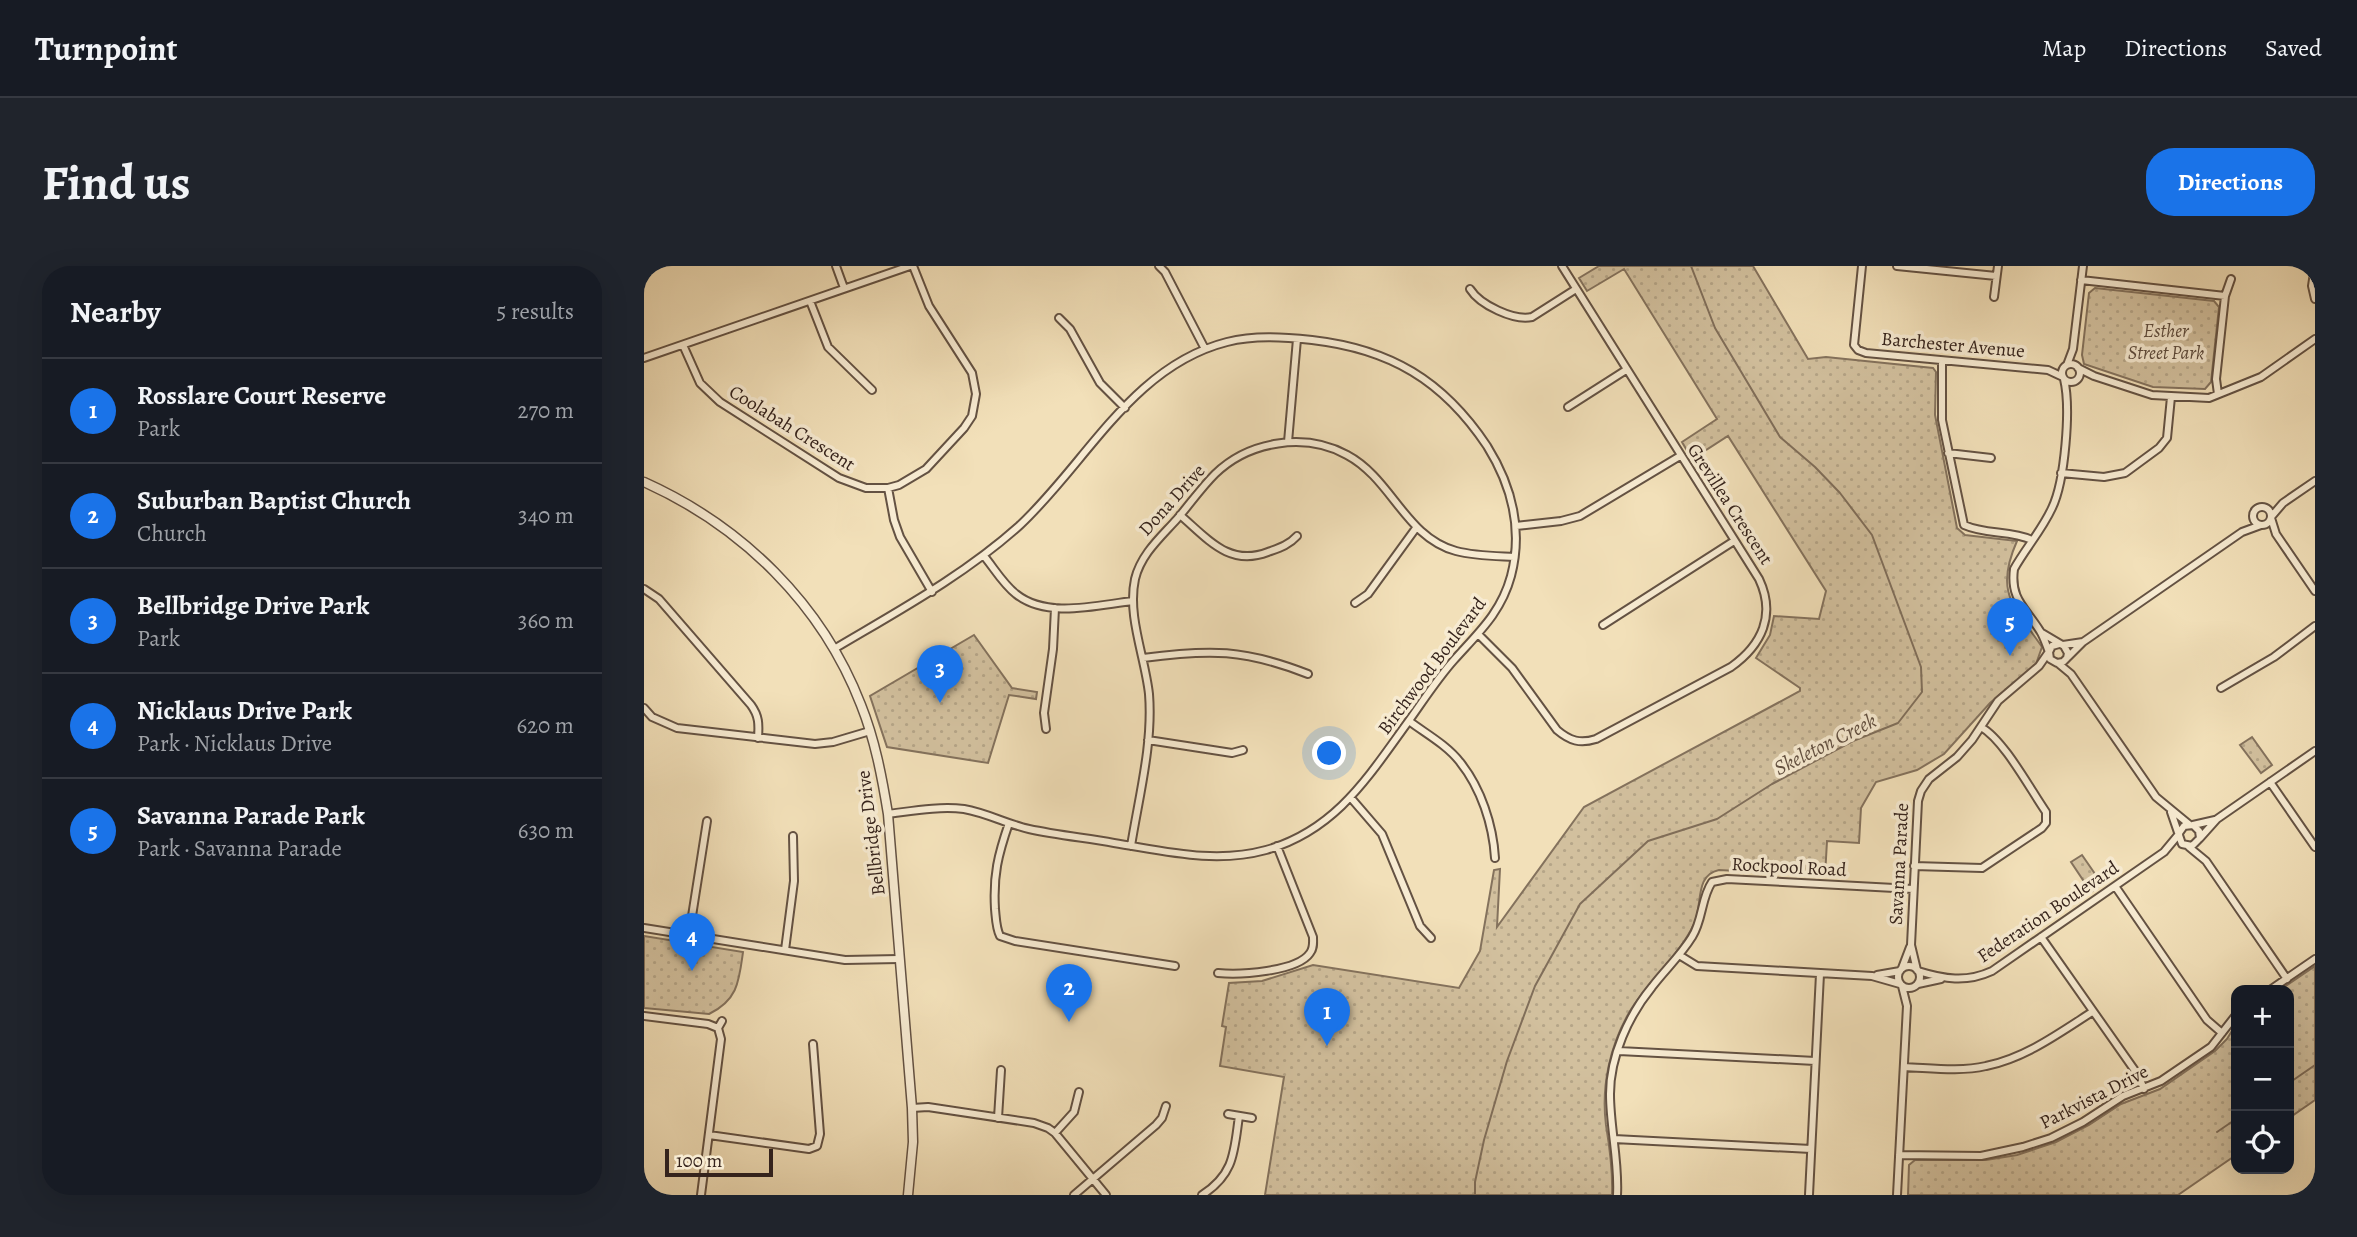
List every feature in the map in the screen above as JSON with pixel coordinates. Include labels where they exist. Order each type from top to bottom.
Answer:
[{"type":"street","points":[[836,266],[844,288]]},
{"type":"street","points":[[644,358],[911,266],[929,306],[972,373],[976,394],[972,416],[964,428],[926,469],[909,480],[888,488],[900,537],[932,592]]},
{"type":"street","points":[[1158,266],[1165,272],[1205,349]]},
{"type":"street","name":"Grevillea Crescent","points":[[1479,635],[1513,668],[1557,730],[1567,738],[1577,741],[1597,739],[1731,667],[1757,644],[1765,623],[1763,588],[1562,266]]},
{"type":"street","name":"Barchester Avenue","points":[[1862,266],[1854,345],[1858,350],[1866,353],[2048,370],[2066,365]]},
{"type":"street","points":[[1897,266],[1996,276]]},
{"type":"street","points":[[1994,297],[1998,266]]},
{"type":"street","points":[[2082,266],[2073,349],[2062,371],[2068,398],[2061,473],[2052,508],[2014,569],[2012,586],[2017,599],[2042,633],[2048,653],[2071,674],[2155,797],[2199,830],[2206,861]]},
{"type":"street","points":[[2315,266],[2312,286],[2315,299]]},
{"type":"street","points":[[2218,394],[2216,379],[2225,296],[2231,279]]},
{"type":"street","points":[[2081,280],[2225,296]]},
{"type":"street","points":[[1470,289],[1477,298],[1510,316],[1525,318],[1532,317],[1576,289]]},
{"type":"street","points":[[810,301],[821,335],[828,347],[872,390]]},
{"type":"street","points":[[1059,318],[1070,329],[1100,383],[1125,408]]},
{"type":"street","name":"Birchwood Boulevard","points":[[834,649],[932,592],[984,556],[1053,491],[1147,384],[1167,369],[1205,349],[1229,342],[1253,338],[1297,339],[1347,345],[1399,363],[1440,390],[1455,405],[1478,433],[1507,483],[1516,526],[1514,557],[1507,588],[1493,616],[1479,635],[1453,661],[1351,798],[1320,825],[1300,837],[1239,856],[1202,857],[1038,831],[983,813],[951,808],[888,814]]},
{"type":"street","points":[[1288,442],[1297,339]]},
{"type":"street","points":[[2066,365],[2072,364],[2094,376],[2152,395],[2209,398],[2260,377],[2315,339]]},
{"type":"street","name":"Coolabah Crescent","points":[[683,345],[700,383],[720,402],[839,478],[866,488],[888,488]]},
{"type":"street","points":[[2068,398],[2077,379],[2078,368],[2073,349]]},
{"type":"street","points":[[1942,361],[1940,406],[1964,526],[2019,534],[2032,540]]},
{"type":"street","points":[[1568,407],[1626,370]]},
{"type":"street","name":"Barchester Avenue","points":[[2048,370],[2064,378]]},
{"type":"street","points":[[2064,378],[2070,381],[2094,376]]},
{"type":"street","points":[[2061,473],[2104,477],[2125,473],[2159,448],[2167,438],[2171,423],[2171,397]]},
{"type":"street","name":"Dona Drive","points":[[1131,846],[1148,740],[1149,693],[1133,601],[1136,576],[1141,563],[1180,515],[1215,474],[1230,462],[1263,447],[1288,442],[1330,447],[1363,465],[1427,537],[1457,551],[1514,557]]},
{"type":"street","points":[[1948,453],[1991,458]]},
{"type":"street","points":[[1516,526],[1561,522],[1580,516],[1680,456]]},
{"type":"street","points":[[2057,663],[2067,658],[2083,642],[2242,532],[2267,524],[2283,503],[2315,481]]},
{"type":"street","name":"Bellbridge Drive","points":[[644,482],[684,501],[745,543],[774,571],[799,599],[834,649],[861,705],[880,770],[888,814],[912,1108],[913,1142],[908,1195]]},
{"type":"street","points":[[2242,532],[2257,509],[2283,503]]},
{"type":"street","points":[[2262,507],[2270,511],[2276,534],[2315,591]]},
{"type":"street","points":[[1180,515],[1221,549],[1239,556],[1257,556],[1286,545],[1297,536]]},
{"type":"street","points":[[2253,515],[2255,521],[2276,534]]},
{"type":"street","points":[[1355,603],[1368,594],[1416,527]]},
{"type":"street","points":[[1603,625],[1734,541]]},
{"type":"street","points":[[984,556],[1015,593],[1032,603],[1055,608],[1133,601]]},
{"type":"street","points":[[644,589],[659,599],[751,705],[760,723],[758,738]]},
{"type":"street","points":[[1046,729],[1044,713],[1053,649],[1055,608]]},
{"type":"street","points":[[2221,688],[2274,657],[2315,627]]},
{"type":"street","points":[[2042,633],[2067,649],[2071,674]]},
{"type":"street","points":[[2048,653],[2052,646],[2083,642]]},
{"type":"street","points":[[1143,658],[1219,651],[1273,661],[1308,674]]},
{"type":"street","name":"Savanna Parade","points":[[1917,970],[1911,945],[1918,801],[1921,791],[1929,779],[1957,757],[1998,701],[2039,666],[2048,653]]},
{"type":"street","name":"Savanna Parade","points":[[2039,666],[2057,663]]},
{"type":"street","points":[[644,708],[652,717],[677,728],[815,744],[833,742],[870,731]]},
{"type":"street","points":[[644,724],[652,717]]},
{"type":"street","points":[[1409,721],[1460,761],[1475,785],[1491,827],[1495,858]]},
{"type":"street","points":[[1914,866],[1982,868],[2042,828],[2046,822],[2047,814],[2004,750],[1988,731],[1981,727]]},
{"type":"street","points":[[1148,740],[1232,753],[1243,750]]},
{"type":"street","points":[[2187,846],[2196,844],[2217,819],[2315,751]]},
{"type":"street","points":[[2270,782],[2315,847]]},
{"type":"street","points":[[1351,798],[1382,834],[1420,926],[1431,938]]},
{"type":"street","points":[[2170,810],[2180,841],[2206,861],[2287,979]]},
{"type":"street","points":[[2179,833],[2183,827],[2217,819]]},
{"type":"street","points":[[689,935],[707,821]]},
{"type":"street","points":[[1009,823],[999,851],[993,882],[997,939],[1175,966]]},
{"type":"street","name":"Federation Boulevard","points":[[1917,970],[1943,978],[1965,979],[1983,975],[2164,852],[2179,833]]},
{"type":"street","points":[[785,950],[794,881],[793,836]]},
{"type":"street","points":[[1218,973],[1255,974],[1304,959],[1311,953],[1313,937],[1277,846]]},
{"type":"street","name":"Federation Boulevard","points":[[2164,852],[2187,846]]},
{"type":"street","name":"Rockpool Road","points":[[1617,1195],[1618,1163],[1610,1091],[1619,1051],[1630,1021],[1642,1000],[1696,931],[1707,890],[1716,880],[1913,889]]},
{"type":"street","points":[[2115,886],[2207,1020],[2222,1033]]},
{"type":"street","points":[[644,928],[845,960],[899,959]]},
{"type":"street","points":[[2041,937],[2138,1075],[2144,1088]]},
{"type":"street","name":"Savanna Parade","points":[[1901,970],[1911,945]]},
{"type":"street","points":[[1679,955],[1697,966],[1820,974],[1872,976],[1910,966],[1917,970],[1920,978],[1907,1006]]},
{"type":"street","points":[[2278,985],[2315,959]]},
{"type":"street","points":[[1897,1195],[1907,1006],[1898,976],[1901,970]]},
{"type":"street","points":[[1809,1195],[1820,974]]},
{"type":"street","points":[[1872,976],[1909,988],[1917,984]]},
{"type":"street","name":"Federation Boulevard","points":[[1917,984],[1943,978]]},
{"type":"street","points":[[1904,1067],[1966,1068],[2000,1062],[2026,1053],[2092,1012]]},
{"type":"street","points":[[644,1017],[720,1024],[721,1039],[701,1195]]},
{"type":"street","name":"Parkvista Drive","points":[[1899,1154],[1965,1157],[2023,1147],[2063,1132],[2119,1098],[2161,1082],[2216,1042],[2231,1021]]},
{"type":"street","points":[[813,1044],[820,1134],[817,1146]]},
{"type":"street","points":[[1619,1051],[1815,1061]]},
{"type":"street","points":[[998,1118],[1001,1070]]},
{"type":"street","points":[[1055,1133],[1074,1112],[1079,1092]]},
{"type":"street","points":[[1074,1195],[1157,1125],[1166,1106]]},
{"type":"street","points":[[912,1108],[928,1107],[1042,1125],[1055,1133],[1106,1195]]},
{"type":"street","points":[[1228,1114],[1252,1118]]},
{"type":"street","points":[[1202,1195],[1220,1181],[1230,1166],[1239,1116]]},
{"type":"street","points":[[709,1135],[809,1149],[817,1146]]},
{"type":"street","points":[[1614,1139],[1811,1149]]},
{"type":"street","points":[[817,1146],[823,1151]]},
{"type":"green space","points":[[1599,266],[1753,266],[1808,359],[1826,357],[1933,368],[1936,372],[1935,415],[1957,528],[1965,535],[2017,541],[2010,559],[2007,587],[2016,609],[2042,647],[2036,664],[1990,703],[1944,754],[1917,770],[1876,782],[1861,808],[1859,843],[1827,841],[1825,876],[1822,876],[1822,872],[1817,872],[1816,875],[1719,870],[1706,878],[1700,892],[1697,917],[1688,936],[1630,1011],[1612,1052],[1606,1081],[1605,1110],[1612,1195],[1265,1195],[1284,1077],[1220,1066],[1226,1027],[1222,1026],[1229,983],[1262,981],[1313,965],[1459,988],[1480,951],[1494,870],[1500,869],[1497,927],[1584,807],[1800,691],[1800,688],[1756,658],[1770,635],[1774,616],[1819,619],[1826,591],[1728,436],[1692,459],[1682,442],[1717,419],[1624,269],[1587,291],[1579,278]]},
{"type":"green space","name":"Esther Street Park","points":[[2095,288],[2214,301],[2219,307],[2211,382],[2205,389],[2153,387],[2084,364],[2082,355],[2089,293]]},
{"type":"green space","points":[[974,635],[1012,688],[1037,692],[1036,699],[1009,695],[988,763],[887,747],[870,696]]},
{"type":"green space","points":[[2252,737],[2272,765],[2261,773],[2240,745]]},
{"type":"green space","points":[[2082,855],[2102,884],[2091,892],[2071,862]]},
{"type":"green space","points":[[644,936],[743,952],[738,981],[731,996],[719,1009],[709,1014],[644,1008]]},
{"type":"green space","points":[[2315,966],[2315,1100],[2294,1115],[2294,985],[2287,985]]},
{"type":"green space","points":[[2231,1032],[2231,1158],[2178,1195],[1908,1195],[1909,1165],[1915,1160],[1986,1160],[2017,1155],[2056,1142],[2121,1104],[2160,1089],[2215,1051]]},
{"type":"waterway","name":"Skeleton Creek","points":[[1475,1195],[1484,1140],[1507,1061],[1535,986],[1580,904],[1648,841],[1717,819],[1772,784],[1853,741],[1898,723],[1922,692],[1921,667],[1872,535],[1840,493],[1780,437],[1715,328],[1691,266]]},
{"type":"waterway","points":[[2294,1080],[2315,1065]]},
{"type":"waterway","points":[[2217,1132],[2231,1122]]},
{"type":"place","name":"Savanna Parade Park","points":[[2010,656]]},
{"type":"place","name":"Bellbridge Drive Park","points":[[940,703]]},
{"type":"place","name":"Nicklaus Drive Park","points":[[692,971]]},
{"type":"place","name":"Suburban Baptist Church","points":[[1069,1022]]},
{"type":"place","name":"Rosslare Court Reserve","points":[[1327,1046]]}]
